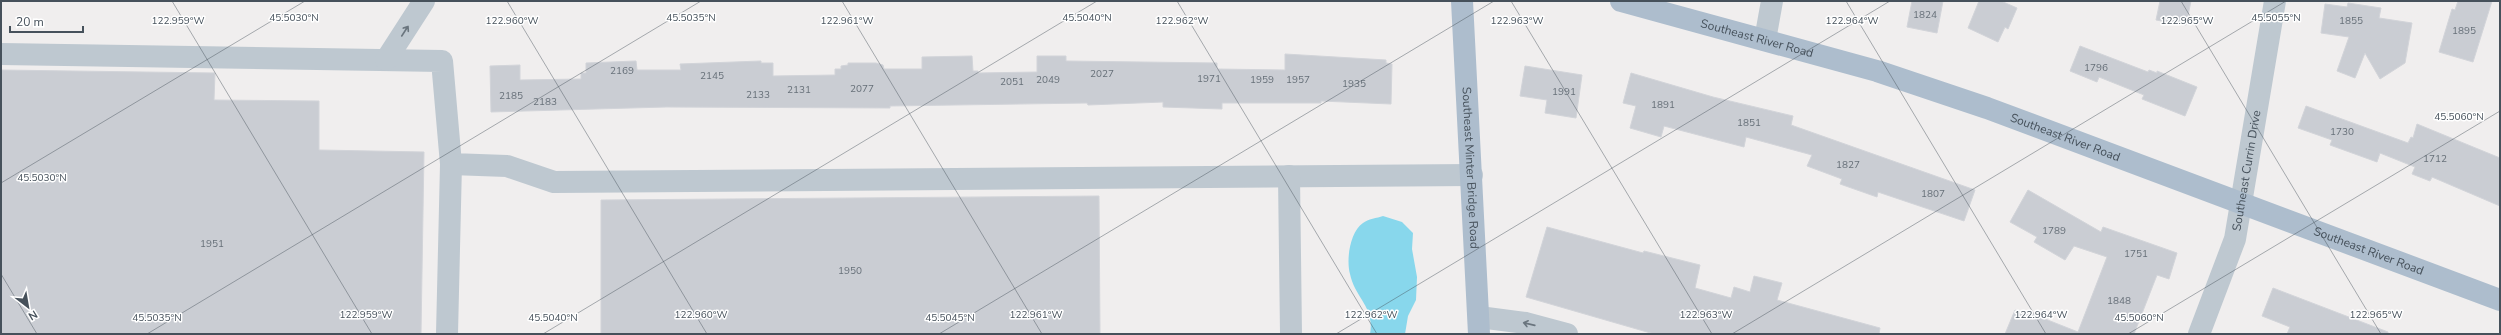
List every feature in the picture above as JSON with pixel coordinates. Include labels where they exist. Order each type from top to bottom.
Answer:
[{"type":"main road","name":"Southeast Minter Bridge Road","points":[[1462,1],[1479,325]]},
{"type":"main road","name":"Southeast River Road","points":[[1621,1],[1877,72],[1987,108],[2500,300]]},
{"type":"street","points":[[386,60],[424,1]]},
{"type":"street","points":[[1765,40],[1772,1]]},
{"type":"street","name":"Southeast Currin Drive","points":[[2199,334],[2235,239],[2275,1]]},
{"type":"street","points":[[1,54],[442,61],[451,164],[446,334]]},
{"type":"street","points":[[451,164],[507,166],[554,182],[1472,175]]},
{"type":"street","points":[[1290,176],[1291,334]]},
{"type":"street","points":[[1479,325],[1526,323],[1567,334]]},
{"type":"water","points":[[1383,216],[1402,222],[1413,233],[1412,249],[1417,277],[1416,300],[1408,316],[1405,334],[1370,334],[1370,317],[1352,282],[1350,274],[1349,254],[1352,239],[1355,233],[1365,222]]},
{"type":"building","points":[[1912,1],[1943,1],[1937,33],[1907,27]]},
{"type":"building","points":[[1979,1],[2001,1],[2017,8],[2008,29],[2005,27],[1998,42],[1968,28]]},
{"type":"building","points":[[2160,1],[2191,1],[2186,25],[2156,20]]},
{"type":"building","points":[[2458,1],[2492,1],[2473,62],[2439,52],[2452,9],[2455,10]]},
{"type":"building","points":[[2348,3],[2381,8],[2379,18],[2412,23],[2405,63],[2380,79],[2365,53],[2355,78],[2337,71],[2349,37],[2321,33],[2325,4],[2347,7]]},
{"type":"building","points":[[2080,46],[2148,72],[2149,70],[2157,73],[2157,71],[2197,87],[2185,116],[2142,99],[2144,95],[2099,77],[2097,82],[2070,71]]},
{"type":"building","points":[[1285,54],[1386,60],[1386,63],[1392,64],[1391,104],[1321,101],[1321,103],[1222,103],[1222,109],[1163,107],[1163,102],[1088,105],[1087,103],[890,106],[890,108],[666,107],[491,112],[490,66],[520,65],[520,80],[581,79],[581,73],[586,73],[586,63],[636,61],[637,70],[681,70],[680,64],[761,61],[761,63],[773,63],[773,76],[835,75],[835,69],[841,69],[841,66],[848,65],[848,63],[876,63],[883,65],[884,69],[922,69],[922,57],[972,56],[973,71],[978,71],[978,73],[1037,72],[1037,56],[1066,56],[1066,61],[1217,63],[1217,69],[1285,70]]},
{"type":"building","points":[[1525,66],[1582,75],[1576,118],[1545,113],[1547,100],[1520,96]]},
{"type":"building","points":[[1,70],[215,73],[214,100],[319,101],[319,150],[424,152],[421,334],[1,334]]},
{"type":"building","points":[[1631,73],[1713,97],[1793,116],[1791,125],[1975,190],[1964,221],[1878,192],[1877,197],[1840,184],[1842,179],[1807,166],[1812,155],[1746,137],[1744,147],[1664,126],[1661,137],[1630,128],[1636,106],[1623,103]]},
{"type":"building","points":[[2306,106],[2408,143],[2411,137],[2413,138],[2417,124],[2500,158],[2500,206],[2432,177],[2430,181],[2412,174],[2415,167],[2380,153],[2377,162],[2330,145],[2332,140],[2298,128]]},
{"type":"building","points":[[2028,190],[2101,232],[2103,227],[2177,253],[2169,279],[2157,275],[2134,334],[2005,334],[2015,310],[2024,314],[2025,311],[2078,332],[2107,257],[2074,246],[2065,260],[2034,242],[2037,237],[2010,222]]},
{"type":"building","points":[[1099,196],[1100,334],[601,334],[601,200]]},
{"type":"building","points":[[1547,227],[1643,253],[1644,251],[1700,265],[1695,288],[1731,298],[1734,287],[1750,292],[1754,276],[1782,283],[1777,300],[1880,328],[1879,334],[1654,334],[1526,297]]},
{"type":"building","points":[[2273,288],[2388,332],[2388,334],[2287,334],[2290,327],[2262,316]]}]
